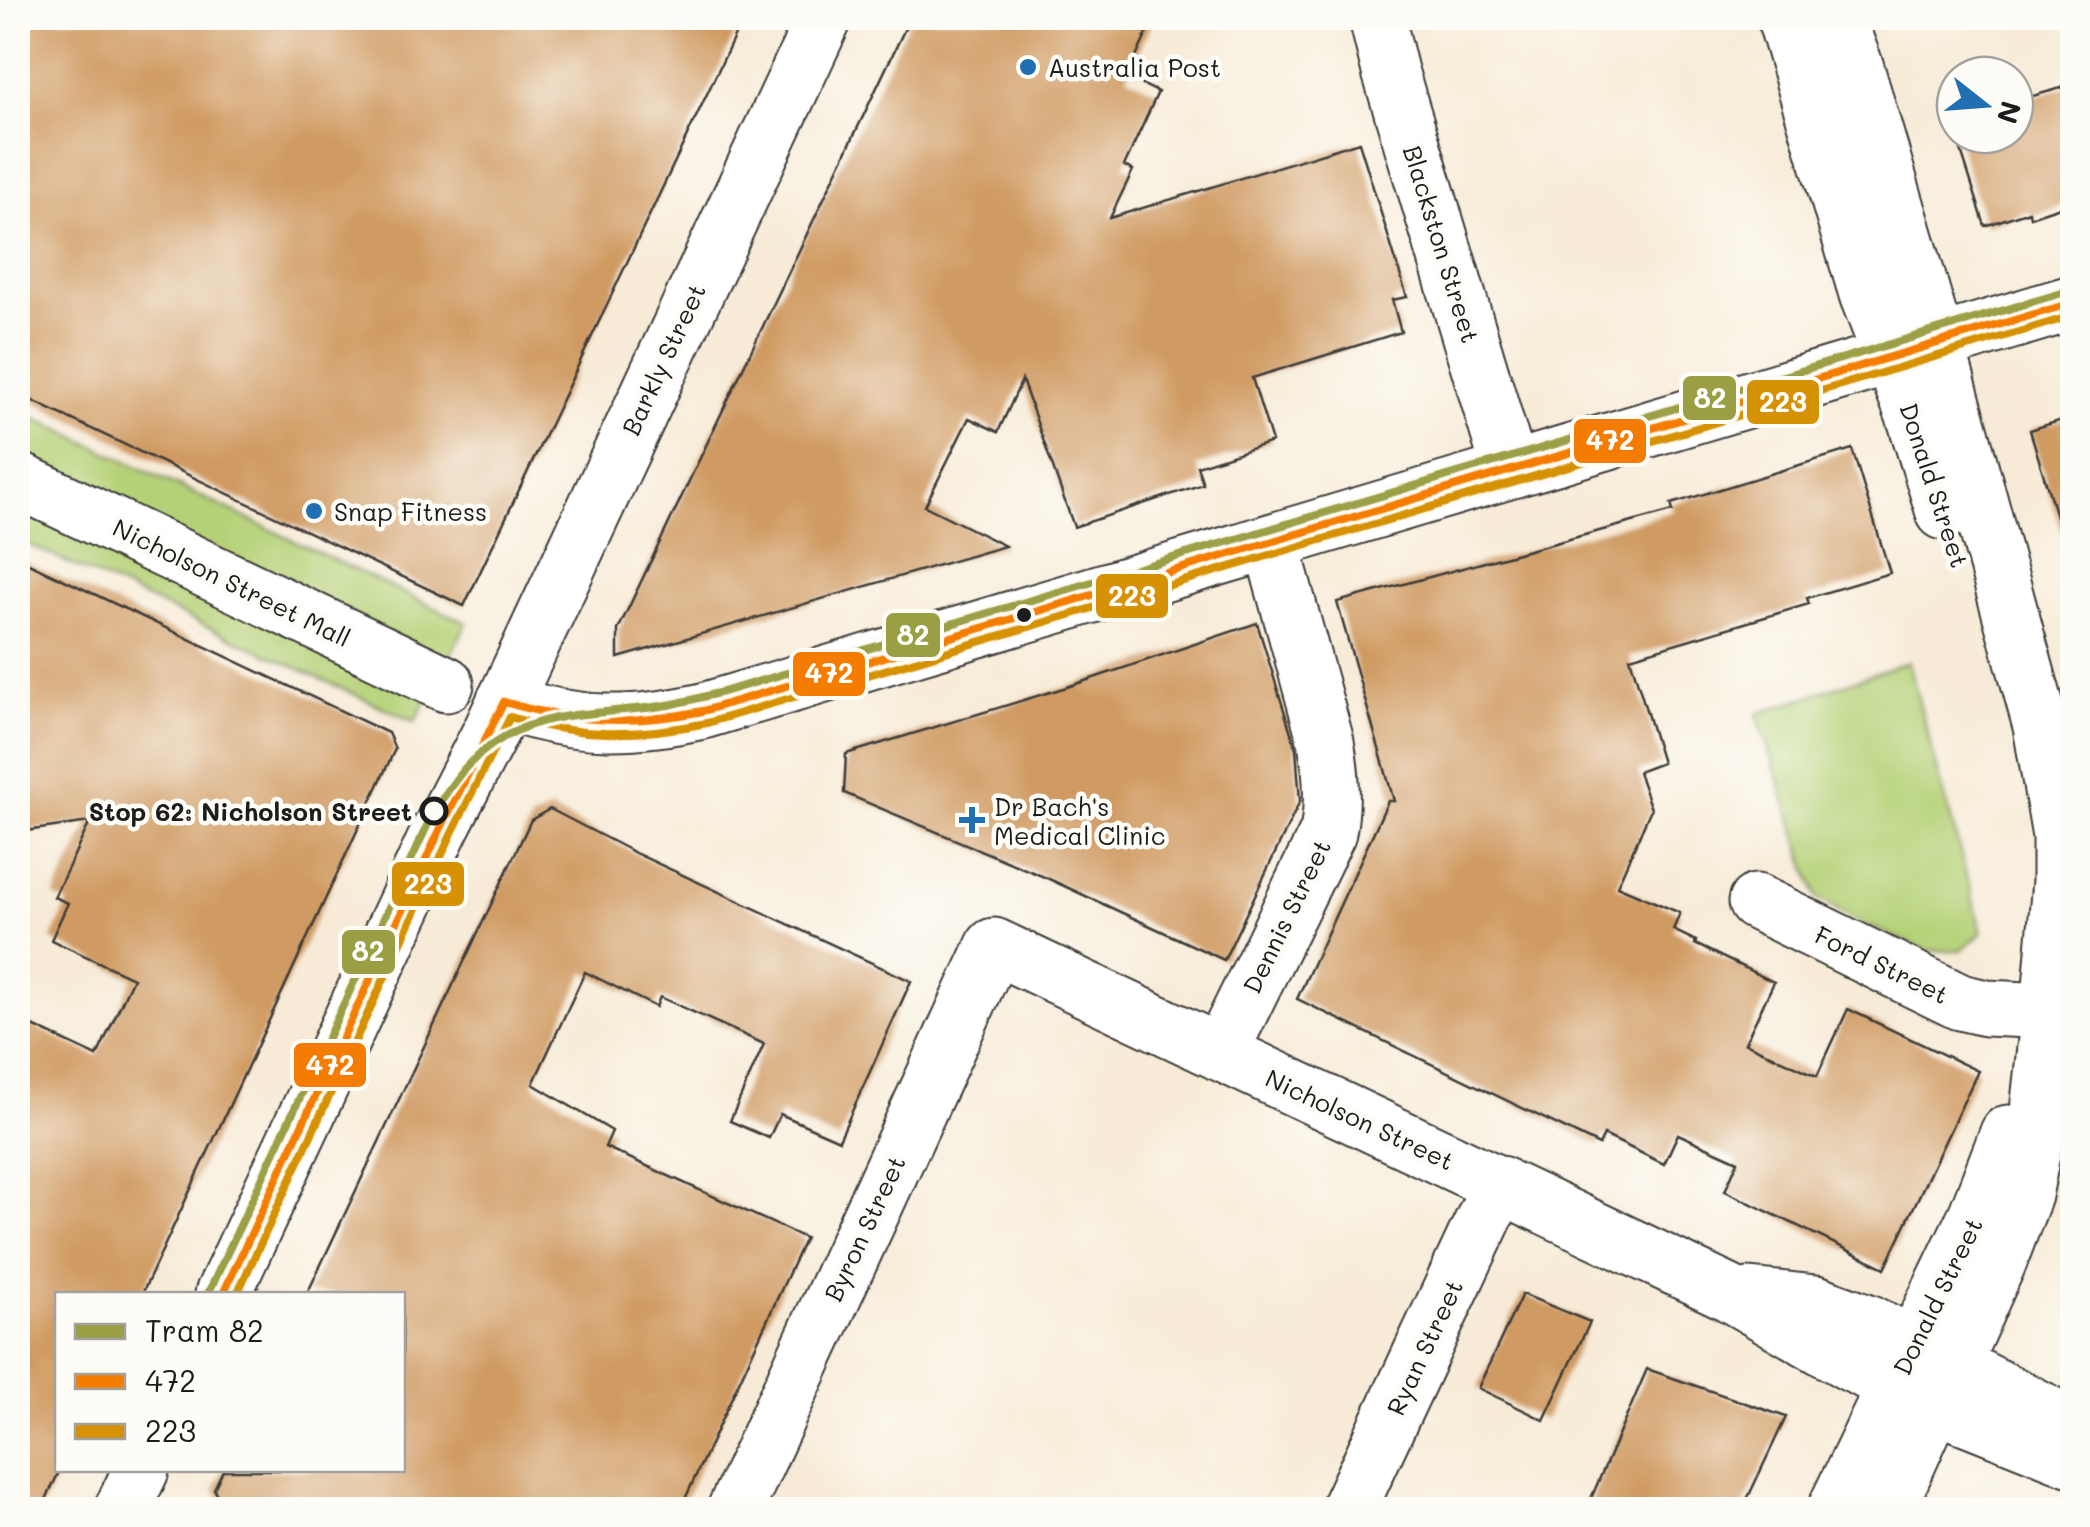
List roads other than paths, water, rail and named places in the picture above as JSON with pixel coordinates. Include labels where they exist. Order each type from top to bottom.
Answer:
[{"type":"street","name":"Barkly Street","points":[[223,1292],[824,18]]},
{"type":"street","name":"Blackston Street","points":[[1378,18],[1390,71],[1510,470]]},
{"type":"street","name":"Donald Street","points":[[1785,18],[1867,294],[1914,349]]},
{"type":"street","name":"Donald Street","points":[[1835,1510],[1998,1264],[2024,1195],[2036,1139],[2055,1001],[2060,881],[2060,836],[2041,726],[1914,349],[1861,85],[1836,18]]},
{"type":"street","points":[[504,702],[584,723],[641,722],[684,715],[2072,303]]},
{"type":"street","name":"Nicholson Street Mall","points":[[18,480],[446,684]]},
{"type":"street","name":"Dennis Street","points":[[1220,1053],[1328,832],[1333,804],[1326,742],[1271,542]]},
{"type":"street","name":"Ford Street","points":[[1756,902],[1960,1002],[1986,1008],[2055,1001]]},
{"type":"street","name":"Nicholson Street","points":[[994,946],[1727,1292],[1802,1338],[1924,1374],[2072,1425]]},
{"type":"street","name":"Byron Street","points":[[735,1510],[994,946]]},
{"type":"street","name":"Ryan Street","points":[[1348,1510],[1500,1184]]},
{"type":"street","name":"Donald Street","points":[[1887,1510],[1924,1374]]},
{"type":"street","name":"Nicholson Street","points":[[1924,1374],[2072,1459]]},
{"type":"street","points":[[122,1510],[140,1472]]},
{"type":"tram line","name":"82","points":[[209,1292],[434,811],[466,767],[509,734],[554,719],[663,706],[723,692],[2072,290]]},
{"type":"place","name":"Australia Post","points":[[1028,67]]},
{"type":"place","name":"Snap Fitness","points":[[314,511]]},
{"type":"place","name":"Stop 62: Nicholson Street","points":[[434,811]]},
{"type":"place","name":"Dr Bach's Medical Clinic","points":[[972,820]]}]
